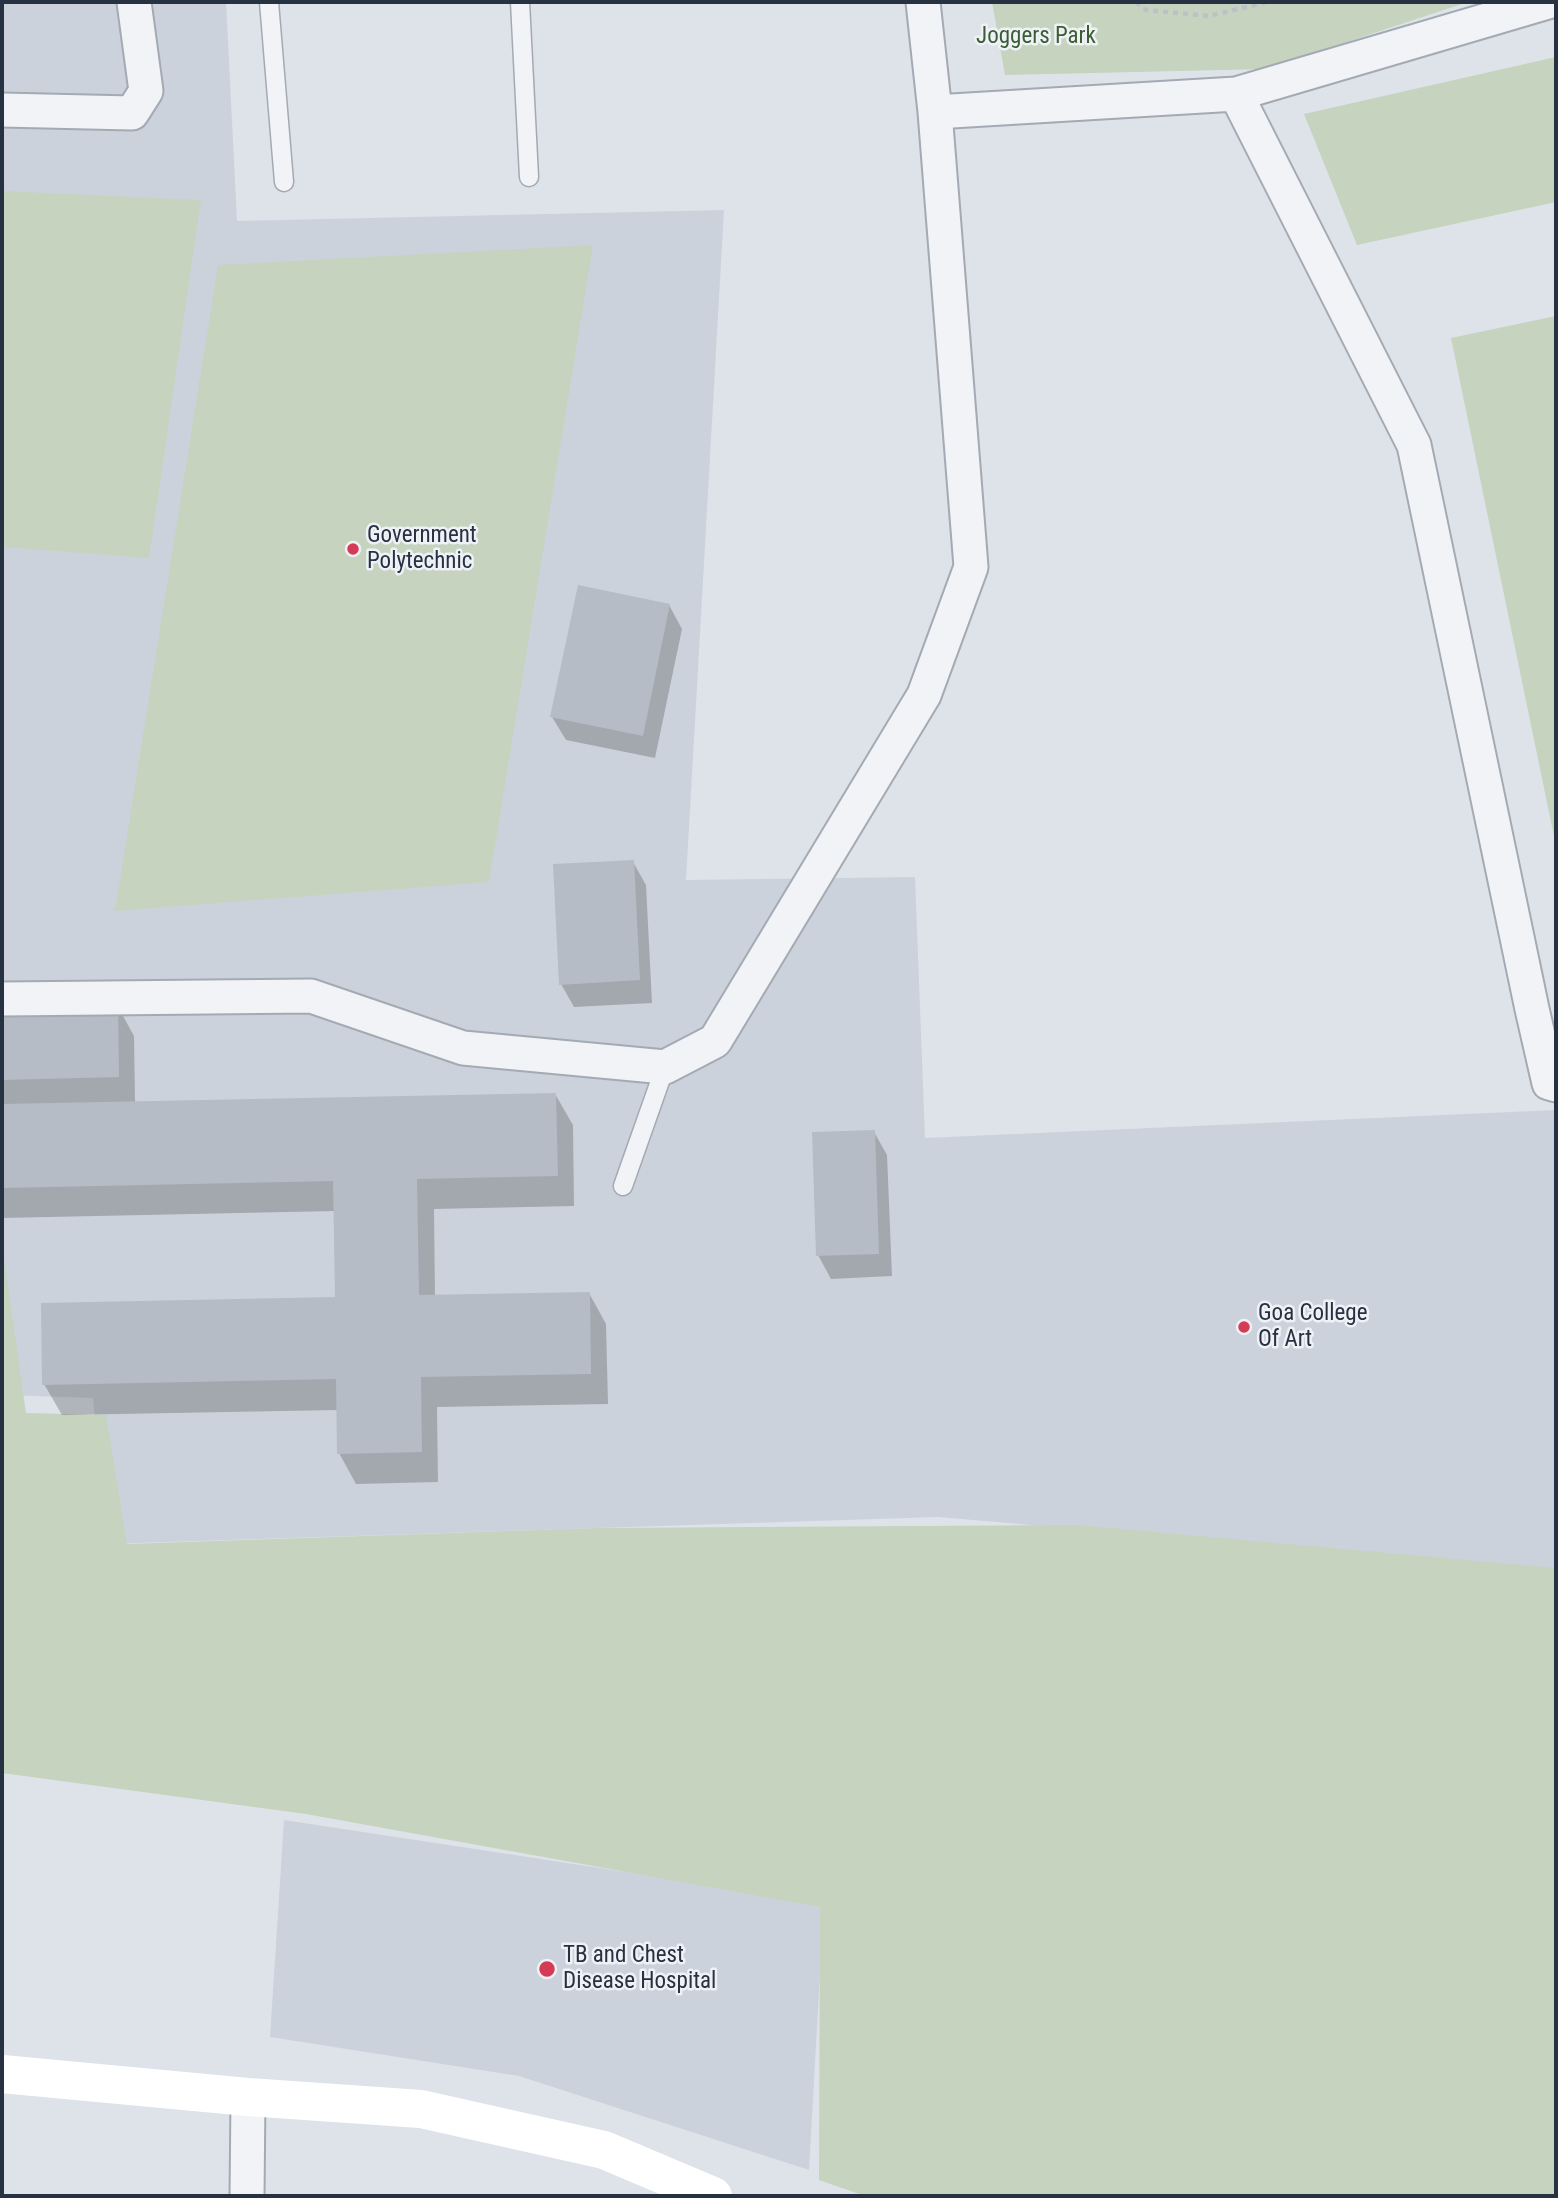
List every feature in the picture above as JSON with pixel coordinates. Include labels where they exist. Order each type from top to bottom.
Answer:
[{"type":"main road","points":[[2,2074],[248,2097],[421,2109],[604,2150],[713,2196]]},
{"type":"street","points":[[2,110],[132,113],[146,91],[134,2]]},
{"type":"street","points":[[2,999],[311,996],[463,1048],[665,1067],[715,1041],[924,695],[971,567],[936,112],[923,2]]},
{"type":"street","points":[[936,112],[1236,94],[1548,2]]},
{"type":"street","points":[[1236,94],[1414,445],[1532,1009],[1549,1083],[1556,1085]]},
{"type":"street","points":[[247,2196],[248,2097]]},
{"type":"lane","points":[[269,2],[284,182]]},
{"type":"lane","points":[[520,2],[529,177]]},
{"type":"lane","points":[[623,1186],[665,1067]]},
{"type":"path","points":[[1136,2],[1146,10],[1209,16],[1267,2]]},
{"type":"shaded area","name":"Government Polytechnic","points":[[2,2],[226,2],[237,221],[724,210],[686,880],[915,877],[925,1138],[1556,1110],[1556,1570],[938,1517],[106,1544],[93,1398],[2,1395]]},
{"type":"shaded area","name":"TB and Chest Disease Hospital","points":[[284,1820],[824,1902],[809,2170],[519,2076],[270,2037]]},
{"type":"green space","name":"Joggers Park","points":[[992,2],[1468,2],[1265,69],[1005,75]]},
{"type":"green space","points":[[1556,57],[1556,202],[1357,245],[1304,114]]},
{"type":"green space","points":[[2,191],[201,200],[149,558],[2,547]]},
{"type":"green space","points":[[593,245],[489,882],[115,911],[218,265]]},
{"type":"green space","points":[[1556,316],[1556,846],[1451,338]]},
{"type":"green space","points":[[2,1244],[26,1413],[106,1415],[127,1544],[598,1528],[1077,1525],[1556,1568],[1556,2196],[865,2196],[819,2180],[820,1907],[306,1814],[2,1773]]},
{"type":"building","points":[[578,585],[670,604],[643,736],[550,717]]},
{"type":"building","points":[[634,860],[640,980],[559,985],[553,864]]},
{"type":"building","points":[[118,1004],[119,1077],[2,1080],[2,1006]]},
{"type":"building","points":[[556,1093],[558,1176],[417,1179],[419,1295],[590,1292],[591,1374],[421,1377],[422,1452],[337,1454],[336,1379],[42,1385],[41,1303],[335,1297],[333,1181],[2,1188],[2,1104]]},
{"type":"building","points":[[875,1130],[879,1254],[816,1256],[812,1132]]},
{"type":"place","name":"Government Polytechnic","points":[[353,549]]},
{"type":"place","name":"Goa College Of Art","points":[[1244,1327]]},
{"type":"place","name":"TB and Chest Disease Hospital","points":[[547,1969]]}]
